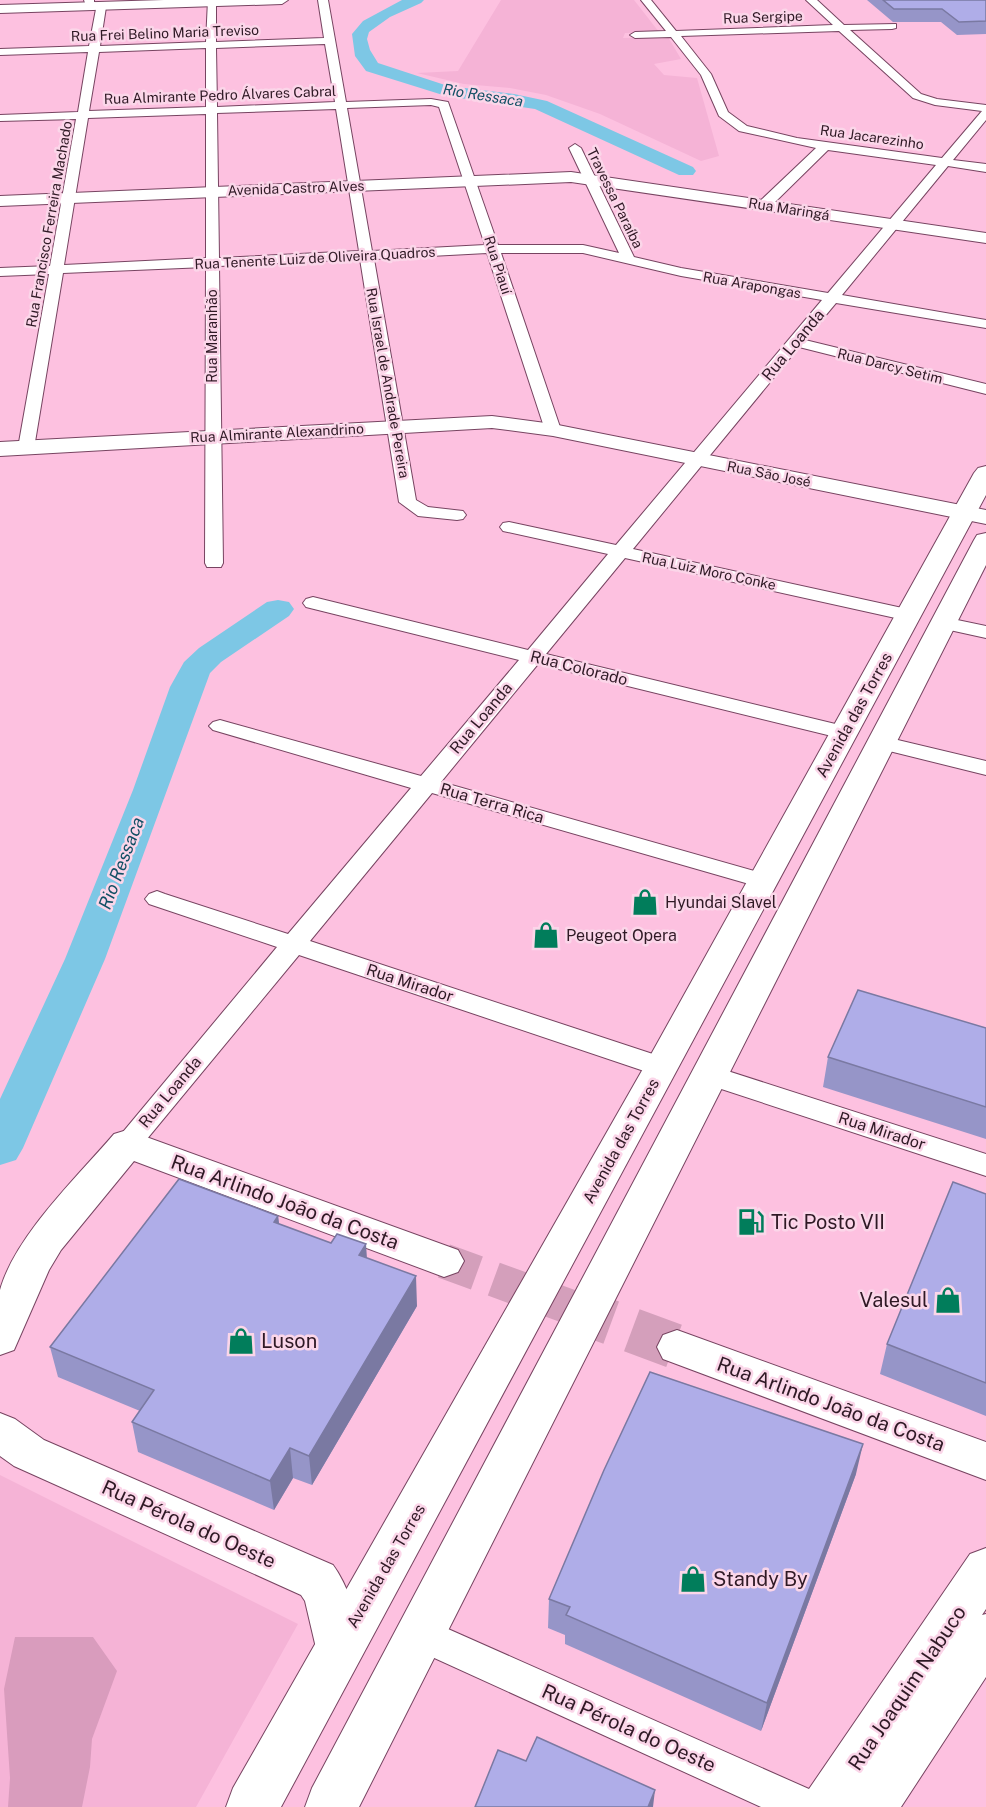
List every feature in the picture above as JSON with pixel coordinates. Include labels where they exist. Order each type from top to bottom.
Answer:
[{"type":"highway","name":"Avenida das Torres","points":[[252,1807],[662,1067],[909,615],[975,515],[986,473]]},
{"type":"highway","points":[[331,1807],[986,540]]},
{"type":"main road","points":[[0,8],[93,3],[282,0]]},
{"type":"main road","name":"Avenida Castro Alves","points":[[0,201],[562,177],[591,179]]},
{"type":"main road","name":"Rua Maringá","points":[[591,179],[986,238]]},
{"type":"main road","name":"Rua Almirante Alexandrino","points":[[0,449],[492,422],[553,430]]},
{"type":"main road","name":"Rua São José","points":[[553,430],[975,515]]},
{"type":"main road","name":"Rua Arlindo João da Costa","points":[[127,1144],[444,1261]]},
{"type":"main road","name":"Rua Loanda","points":[[0,1338],[31,1265],[47,1239],[127,1144]]},
{"type":"main road","name":"Rua Arlindo João da Costa","points":[[677,1347],[986,1461]]},
{"type":"main road","name":"Rua Pérola do Oeste","points":[[0,1432],[29,1453],[316,1580],[326,1592],[340,1648]]},
{"type":"main road","name":"Rua Joaquim Nabuco","points":[[827,1807],[986,1569]]},
{"type":"main road","name":"Rua Joaquim Nabuco","points":[[871,1807],[986,1636]]},
{"type":"street","name":"Rua Israel de Andrade Pereira","points":[[323,0],[408,502],[424,512],[457,515]]},
{"type":"street","name":"Rua Jacarezinho","points":[[646,0],[706,74],[723,114],[734,124],[755,133],[825,146],[986,168]]},
{"type":"street","points":[[811,0],[917,96],[986,108]]},
{"type":"street","name":"Rua Maranhão","points":[[209,1],[212,110],[213,562]]},
{"type":"street","name":"Rua Francisco Ferreira Machado","points":[[26,448],[93,49],[93,3]]},
{"type":"street","name":"Rua Sergipe","points":[[635,35],[892,26]]},
{"type":"street","name":"Rua Frei Belino Maria Treviso","points":[[0,52],[330,41]]},
{"type":"street","name":"Rua Almirante Pedro Álvares Cabral","points":[[0,118],[441,103]]},
{"type":"street","name":"Rua Piauí","points":[[441,103],[446,106],[553,430]]},
{"type":"street","name":"Rua Loanda","points":[[127,1144],[986,113]]},
{"type":"street","points":[[764,205],[825,146]]},
{"type":"street","name":"Travessa Paraíba","points":[[575,148],[629,261]]},
{"type":"street","name":"Rua Tenente Luiz de Oliveira Quadros","points":[[0,272],[493,249],[583,249],[629,261]]},
{"type":"street","name":"Rua Arapongas","points":[[629,261],[986,324]]},
{"type":"street","name":"Rua Arapongas","points":[[986,319],[879,301],[872,310],[986,329]]},
{"type":"street","name":"Rua Darcy Setim","points":[[795,342],[986,389]]},
{"type":"street","name":"Rua Luiz Moro Conke","points":[[508,527],[909,615]]},
{"type":"street","name":"Rua Colorado","points":[[313,603],[844,733]]},
{"type":"street","points":[[943,623],[986,632]]},
{"type":"street","name":"Rua Terra Rica","points":[[219,726],[764,881]]},
{"type":"street","points":[[882,742],[986,768]]},
{"type":"street","name":"Rua Mirador","points":[[157,899],[662,1067]]},
{"type":"street","name":"Rua Mirador","points":[[709,1075],[986,1165]]},
{"type":"street","name":"Rua Pérola do Oeste","points":[[421,1634],[804,1807]]},
{"type":"shaded area","points":[[501,0],[634,0],[659,32],[625,33],[623,38],[668,37],[681,59],[654,64],[664,75],[697,78],[719,156],[701,161],[600,114],[546,95],[510,88],[464,84],[417,73],[458,71]]},
{"type":"shaded area","points":[[0,1475],[298,1624],[196,1807],[0,1807]]},
{"type":"shaded area","points":[[15,1637],[93,1637],[117,1671],[92,1739],[90,1767],[82,1807],[8,1807],[10,1778],[4,1689]]},
{"type":"building","points":[[883,0],[986,0],[986,21],[959,22],[942,9],[894,9]]},
{"type":"building","points":[[858,990],[986,1028],[986,1107],[828,1057]]},
{"type":"building","name":"Luson","points":[[179,1179],[278,1216],[274,1222],[331,1243],[337,1234],[366,1244],[359,1255],[416,1276],[309,1456],[290,1448],[270,1481],[132,1422],[154,1390],[50,1347]]},
{"type":"building","name":"Valesul","points":[[953,1182],[986,1194],[986,1383],[887,1344]]},
{"type":"building","name":"Standy By","points":[[650,1372],[863,1444],[767,1703],[566,1615],[570,1607],[549,1599],[604,1470]]},
{"type":"building","points":[[537,1737],[655,1790],[648,1807],[475,1807],[498,1750],[526,1761]]},
{"type":"waterway","name":"Rio Ressaca","points":[[416,0],[385,14],[363,29],[359,37],[362,50],[365,59],[372,67],[446,91],[514,99],[541,105],[686,171]]},
{"type":"waterway","name":"Rio Ressaca","points":[[0,1148],[85,959],[151,790],[187,687],[196,669],[210,655],[278,609]]},
{"type":"tunnel","points":[[444,1261],[573,1308]]},
{"type":"tunnel","points":[[569,1307],[677,1347]]},
{"type":"place","name":"Hyundai Slavel","points":[[645,902]]},
{"type":"place","name":"Peugeot Opera","points":[[546,935]]},
{"type":"place","name":"Tic Posto VII","points":[[751,1222]]},
{"type":"place","name":"Valesul","points":[[948,1300]]},
{"type":"place","name":"Luson","points":[[241,1341]]},
{"type":"place","name":"Standy By","points":[[693,1579]]}]
